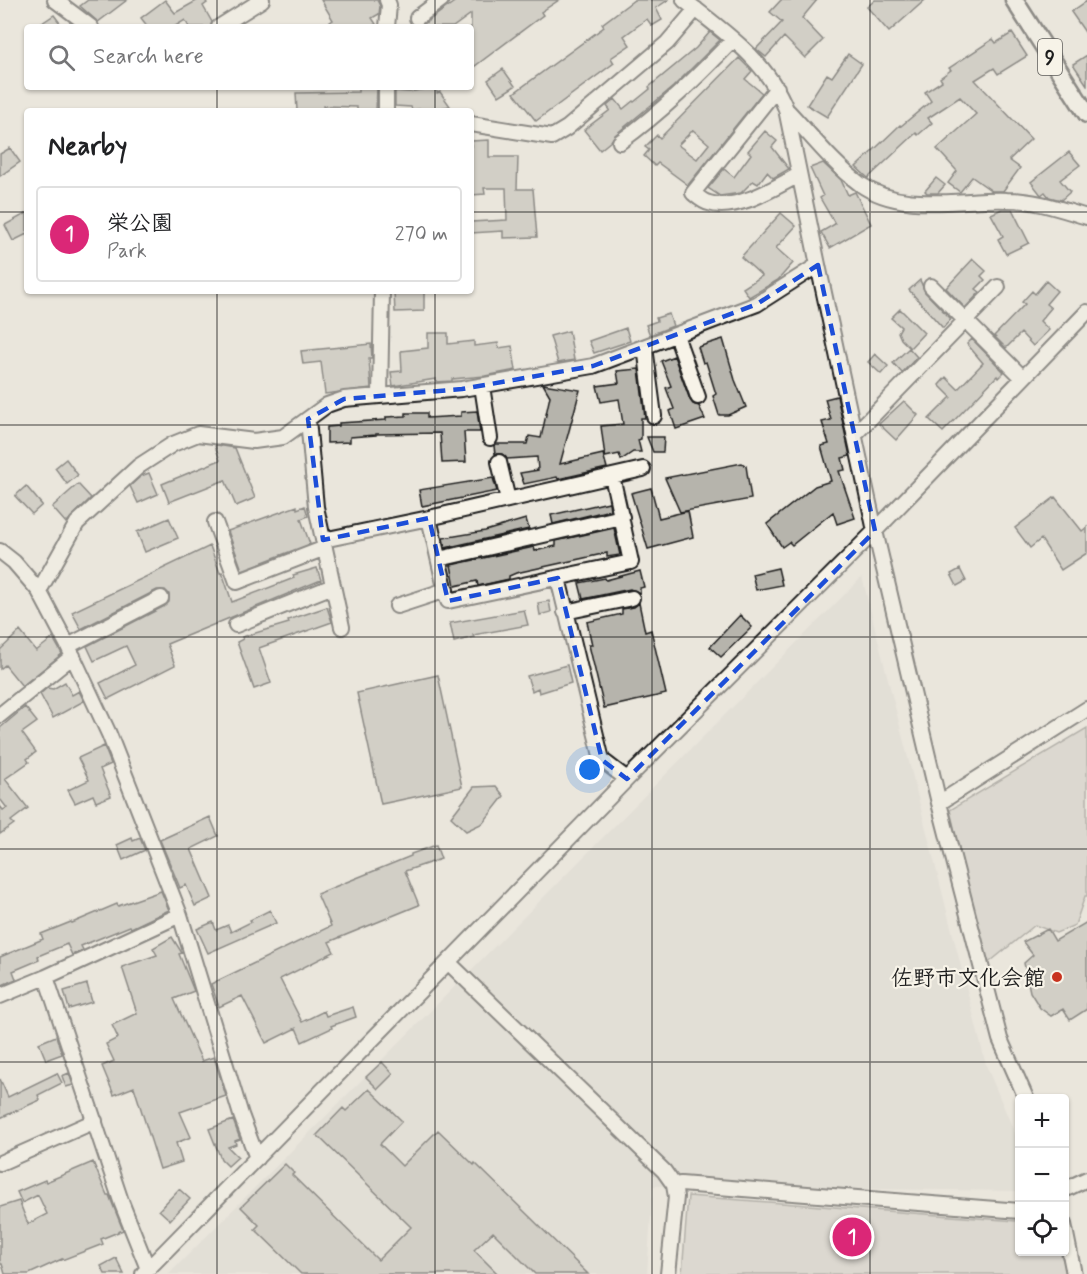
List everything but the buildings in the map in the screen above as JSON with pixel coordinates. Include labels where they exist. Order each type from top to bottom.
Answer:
[{"type":"main road","name":"9","points":[[1014,0],[1087,114]]},
{"type":"street","points":[[55,0],[87,24]]},
{"type":"street","points":[[224,24],[262,0]]},
{"type":"street","points":[[387,0],[389,5],[387,24]]},
{"type":"street","points":[[417,18],[441,0]]},
{"type":"street","points":[[684,0],[763,67],[777,88],[786,109],[875,531],[939,802],[1000,1039],[1024,1094]]},
{"type":"street","points":[[474,124],[552,137],[567,128],[667,43],[696,9]]},
{"type":"street","points":[[620,142],[675,99],[733,40]]},
{"type":"street","points":[[777,88],[693,193],[709,204],[734,204],[758,197],[799,175]]},
{"type":"street","points":[[386,90],[387,108]]},
{"type":"street","points":[[786,109],[861,185],[890,198],[929,203],[1007,200],[1038,202],[1087,217]]},
{"type":"street","points":[[39,591],[76,523],[140,466],[173,444],[198,434],[254,441],[283,437],[327,405],[344,399],[482,386],[593,366],[757,304],[818,265]]},
{"type":"street","points":[[932,286],[1023,378]]},
{"type":"street","points":[[854,435],[998,287]]},
{"type":"street","points":[[380,396],[382,294]]},
{"type":"street","points":[[46,977],[145,1271],[627,779],[875,531],[1087,312]]},
{"type":"street","points":[[676,335],[699,397]]},
{"type":"street","points":[[645,347],[654,416]]},
{"type":"street","points":[[482,386],[490,438]]},
{"type":"street","points":[[308,419],[316,507],[342,627]]},
{"type":"street","points":[[499,462],[508,500]]},
{"type":"street","points":[[215,522],[237,582],[324,544],[643,469]]},
{"type":"street","points":[[429,518],[448,601],[631,562],[612,476]]},
{"type":"street","points":[[439,559],[621,518]]},
{"type":"street","points":[[0,551],[14,562],[39,591],[109,734],[180,915],[241,1115],[257,1158]]},
{"type":"street","points":[[558,578],[602,760],[627,779]]},
{"type":"street","points":[[236,625],[333,586]]},
{"type":"street","points":[[397,606],[446,590]]},
{"type":"street","points":[[0,716],[70,651],[161,598]]},
{"type":"street","points":[[565,612],[632,598]]},
{"type":"street","points":[[939,802],[1087,709]]},
{"type":"street","points":[[0,996],[180,915]]},
{"type":"street","points":[[449,963],[664,1171],[674,1185],[676,1197],[668,1274]]},
{"type":"street","points":[[0,1163],[95,1122]]},
{"type":"street","points":[[1069,1187],[1087,1179]]},
{"type":"street","points":[[674,1185],[1015,1211]]},
{"type":"street","points":[[1069,1246],[1074,1274]]},
{"type":"highlighted area","points":[[818,265],[875,531],[627,779],[602,760],[558,578],[448,601],[429,518],[323,540],[308,419],[344,399],[462,389],[593,366],[757,304]]},
{"type":"shaded area","points":[[862,577],[986,1065],[1015,1134],[1015,1191],[653,1186],[647,1274],[169,1274]]},
{"type":"shaded area","points":[[1087,728],[1087,896],[1085,896],[1075,925],[1056,933],[1035,925],[986,965],[950,810]]},
{"type":"shaded area","points":[[688,1196],[1015,1221],[1015,1256],[1061,1256],[1068,1274],[682,1274]]},
{"type":"place","name":"佐野市文化会館","points":[[1057,977]]},
{"type":"place","name":"栄公園","points":[[852,1237]]}]
